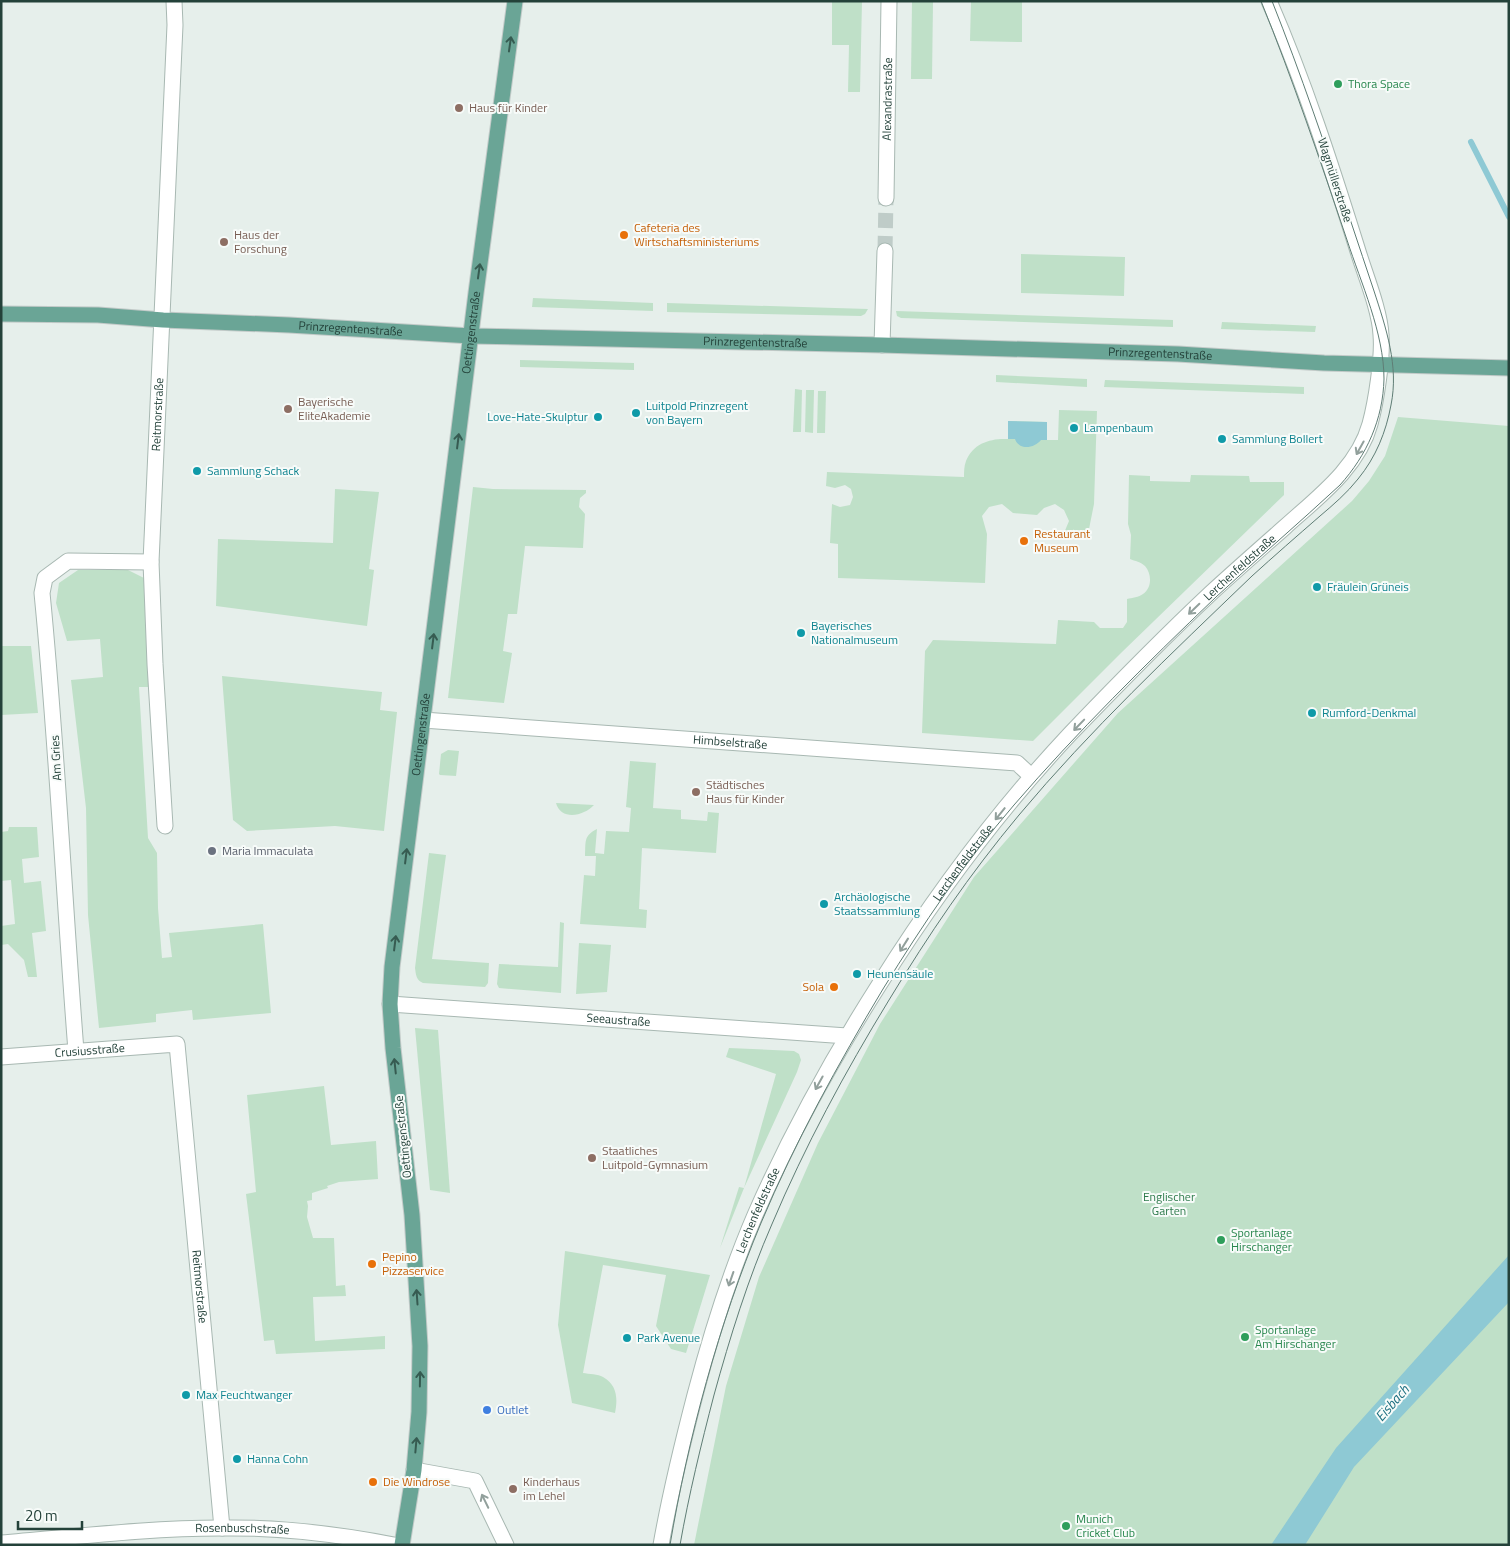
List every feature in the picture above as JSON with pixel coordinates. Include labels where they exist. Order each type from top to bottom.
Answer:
[{"type":"main road","name":"Oettingenstraße","points":[[402,1545],[414,1470],[419,1412],[420,1346],[412,1215],[392,1048],[390,1004],[392,967],[515,1]]},
{"type":"main road","name":"Prinzregentenstraße","points":[[1,314],[98,315],[163,320],[289,324],[471,336],[1178,354],[1324,363],[1509,368]]},
{"type":"street","name":"Reitmorstraße","points":[[165,826],[155,664],[152,562],[163,320],[174,1]]},
{"type":"street","name":"Alexandrastraße","points":[[886,198],[889,1]]},
{"type":"street","name":"Wagmüllerstraße","points":[[1269,1],[1302,86],[1358,252],[1381,331],[1380,364]]},
{"type":"street","points":[[882,345],[885,251]]},
{"type":"street","name":"Lerchenfeldstraße","points":[[661,1545],[676,1469],[693,1402],[734,1269],[753,1220],[778,1166],[820,1082],[847,1036],[935,898],[983,834],[1031,776],[1182,621],[1340,476],[1356,456],[1366,436],[1380,364]]},
{"type":"street","name":"Am Gries","points":[[76,1051],[65,914],[55,739],[42,593],[45,578],[68,562],[152,562]]},
{"type":"street","name":"Himbselstraße","points":[[423,720],[1017,763],[1031,776]]},
{"type":"street","name":"Seeaustraße","points":[[390,1004],[847,1036]]},
{"type":"street","name":"Reitmorstraße","points":[[177,1044],[222,1528]]},
{"type":"street","name":"Crusiusstraße","points":[[1,1057],[177,1044]]},
{"type":"street","points":[[414,1470],[475,1481],[506,1545]]},
{"type":"street","name":"Rosenbuschstraße","points":[[1,1542],[222,1528],[298,1530],[354,1537],[394,1545]]},
{"type":"green space","points":[[832,1],[862,1],[860,92],[848,92],[849,45],[832,45]]},
{"type":"green space","points":[[912,1],[933,1],[932,79],[911,79]]},
{"type":"green space","points":[[971,1],[1022,1],[1022,42],[970,41]]},
{"type":"green space","points":[[1021,254],[1125,257],[1124,296],[1021,293]]},
{"type":"green space","points":[[533,298],[653,303],[653,311],[532,307]]},
{"type":"green space","points":[[667,303],[868,309],[861,316],[667,312]]},
{"type":"green space","points":[[896,311],[1173,320],[1173,327],[901,318],[897,316]]},
{"type":"green space","points":[[1222,322],[1316,326],[1315,332],[1221,329]]},
{"type":"green space","points":[[520,360],[634,363],[634,370],[520,367]]},
{"type":"green space","points":[[996,375],[1087,379],[1087,387],[996,382]]},
{"type":"green space","points":[[1105,380],[1304,387],[1304,394],[1104,387]]},
{"type":"green space","points":[[795,389],[802,390],[801,432],[793,432]]},
{"type":"green space","points":[[806,390],[814,390],[813,433],[805,432]]},
{"type":"green space","points":[[818,391],[826,391],[825,433],[817,433]]},
{"type":"green space","points":[[1059,410],[1097,411],[1094,504],[1088,534],[1064,533],[1069,521],[1064,510],[1055,504],[1044,508],[1037,515],[1013,513],[1002,504],[989,507],[982,516],[987,534],[985,583],[838,578],[838,544],[830,543],[832,504],[840,507],[850,505],[853,497],[851,489],[845,485],[835,488],[826,486],[827,472],[964,477],[965,463],[973,450],[983,443],[995,439],[1008,439],[1008,421],[1047,422],[1047,440],[1058,440]]},
{"type":"green space","name":"Englischer Garten","points":[[1398,417],[1509,426],[1509,1545],[694,1545],[726,1386],[759,1277],[818,1143],[880,1024],[974,877],[1118,713],[1352,501],[1369,481],[1385,456]]},
{"type":"green space","points":[[1129,475],[1150,476],[1150,481],[1190,482],[1191,475],[1249,476],[1250,482],[1284,482],[1284,495],[1033,741],[922,733],[925,651],[933,640],[1056,644],[1058,620],[1094,622],[1100,628],[1123,628],[1127,622],[1127,599],[1143,594],[1148,588],[1150,581],[1149,573],[1145,566],[1130,559],[1131,535],[1128,524]]},
{"type":"green space","points":[[473,487],[586,490],[586,493],[580,498],[579,507],[585,514],[583,548],[525,546],[517,614],[508,614],[503,651],[512,653],[504,703],[448,698]]},
{"type":"green space","points":[[335,489],[379,492],[369,569],[374,570],[367,626],[216,606],[218,539],[333,543]]},
{"type":"green space","points":[[78,570],[128,570],[146,579],[149,687],[139,687],[148,838],[157,853],[158,908],[162,958],[172,957],[169,933],[263,924],[271,1013],[193,1020],[192,1010],[156,1014],[156,1022],[99,1028],[88,915],[86,808],[71,680],[103,677],[100,639],[67,641],[56,603],[59,583]]},
{"type":"green space","points":[[1,646],[31,646],[38,713],[1,715]]},
{"type":"green space","points":[[222,676],[382,692],[380,710],[397,712],[384,831],[335,826],[247,831],[233,820]]},
{"type":"green space","points":[[448,750],[459,751],[456,776],[439,774],[441,754]]},
{"type":"green space","points":[[630,761],[656,763],[653,808],[681,810],[681,819],[707,821],[708,812],[719,813],[716,853],[642,848],[639,909],[647,910],[646,928],[580,924],[584,875],[595,876],[596,856],[585,856],[587,837],[597,829],[595,853],[604,854],[606,831],[629,832],[631,808],[626,807]]},
{"type":"green space","points":[[556,803],[594,805],[585,812],[573,815],[563,812]]},
{"type":"green space","points":[[9,827],[37,827],[39,857],[22,859],[24,883],[41,881],[46,931],[32,933],[37,977],[28,977],[24,960],[8,944],[1,945],[1,926],[15,924],[11,880],[1,881],[1,832],[8,831]]},
{"type":"green space","points":[[429,853],[446,855],[432,959],[489,963],[488,983],[485,987],[423,983],[417,977],[415,968]]},
{"type":"green space","points":[[560,922],[564,923],[561,993],[499,988],[497,984],[499,964],[558,967]]},
{"type":"green space","points":[[579,943],[611,945],[607,992],[576,994]]},
{"type":"green space","points":[[415,1028],[438,1030],[450,1193],[430,1190]]},
{"type":"green space","points":[[729,1048],[794,1051],[799,1054],[801,1060],[744,1188],[776,1074],[726,1057]]},
{"type":"green space","points":[[324,1086],[331,1145],[376,1141],[378,1179],[339,1182],[312,1193],[312,1200],[307,1201],[307,1217],[313,1238],[334,1238],[336,1286],[345,1285],[346,1296],[313,1297],[315,1341],[385,1336],[385,1349],[276,1354],[274,1340],[264,1341],[246,1194],[256,1192],[247,1095]]},
{"type":"green space","points":[[739,1187],[744,1188],[720,1248]]},
{"type":"green space","points":[[565,1251],[710,1275],[686,1353],[671,1349],[656,1326],[666,1275],[603,1265],[583,1373],[601,1376],[608,1380],[615,1392],[615,1413],[572,1403],[558,1325]]},
{"type":"water","points":[[1008,421],[1047,422],[1047,440],[1041,440],[1035,445],[1023,447],[1015,439],[1008,439]]},
{"type":"water","name":"Eisbach","points":[[1509,1255],[1509,1302],[1354,1467],[1305,1545],[1271,1545],[1336,1448]]},
{"type":"waterway","points":[[1471,142],[1509,217]]},
{"type":"tunnel","points":[[885,251],[886,198]]},
{"type":"tram line","points":[[670,1545],[677,1505],[706,1381],[746,1261],[774,1193],[803,1133],[850,1046],[898,965],[961,872],[1014,805],[1062,751],[1190,622],[1340,485],[1366,449],[1372,436],[1383,394],[1384,379],[1383,362],[1376,326],[1306,120],[1261,1]]},
{"type":"tram line","points":[[680,1545],[687,1507],[714,1395],[740,1308],[763,1245],[798,1166],[826,1110],[904,976],[966,882],[1046,783],[1132,692],[1252,576],[1349,489],[1370,462],[1383,434],[1389,415],[1393,390],[1392,362],[1387,333],[1323,139],[1272,1]]},
{"type":"place","name":"Thora Space","points":[[1338,84]]},
{"type":"place","name":"Haus für Kinder","points":[[459,108]]},
{"type":"place","name":"Cafeteria des Wirtschaftsministeriums","points":[[624,235]]},
{"type":"place","name":"Haus der Forschung","points":[[224,242]]},
{"type":"place","name":"Bayerische EliteAkademie","points":[[288,409]]},
{"type":"place","name":"Luitpold Prinzregent von Bayern","points":[[636,413]]},
{"type":"place","name":"Love-Hate-Skulptur","points":[[598,417]]},
{"type":"place","name":"Lampenbaum","points":[[1074,428]]},
{"type":"place","name":"Sammlung Bollert","points":[[1222,439]]},
{"type":"place","name":"Sammlung Schack","points":[[197,471]]},
{"type":"place","name":"Restaurant Museum","points":[[1024,541]]},
{"type":"place","name":"Fräulein Grüneis","points":[[1317,587]]},
{"type":"place","name":"Bayerisches Nationalmuseum","points":[[801,633]]},
{"type":"place","name":"Rumford-Denkmal","points":[[1312,713]]},
{"type":"place","name":"Städtisches Haus für Kinder","points":[[696,792]]},
{"type":"place","name":"Maria Immaculata","points":[[212,851]]},
{"type":"place","name":"Archäologische Staatssammlung","points":[[824,904]]},
{"type":"place","name":"Heunensäule","points":[[857,974]]},
{"type":"place","name":"Sola","points":[[834,987]]},
{"type":"place","name":"Staatliches Luitpold-Gymnasium","points":[[592,1158]]},
{"type":"place","name":"Sportanlage Hirschanger","points":[[1221,1240]]},
{"type":"place","name":"Pepino Pizzaservice","points":[[372,1264]]},
{"type":"place","name":"Sportanlage Am Hirschanger","points":[[1245,1337]]},
{"type":"place","name":"Park Avenue","points":[[627,1338]]},
{"type":"place","name":"Max Feuchtwanger","points":[[186,1395]]},
{"type":"place","name":"Outlet","points":[[487,1410]]},
{"type":"place","name":"Hanna Cohn","points":[[237,1459]]},
{"type":"place","name":"Die Windrose","points":[[373,1482]]},
{"type":"place","name":"Kinderhaus im Lehel","points":[[513,1489]]},
{"type":"place","name":"Munich Cricket Club","points":[[1066,1526]]}]
